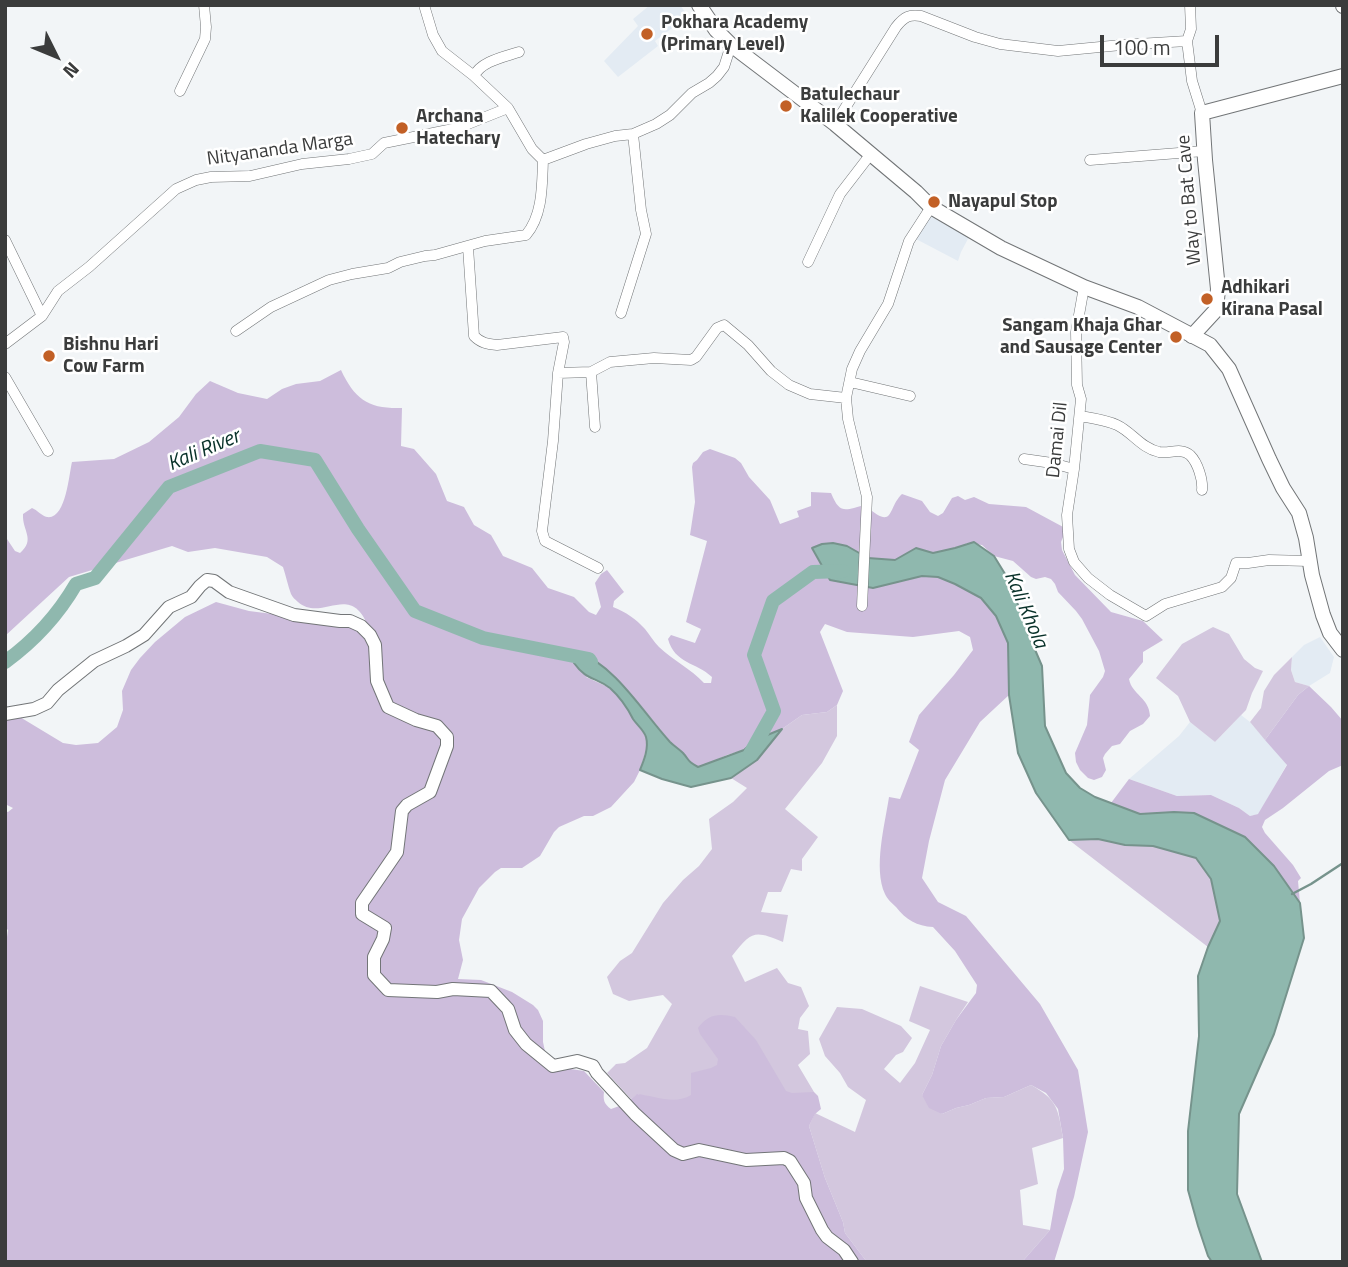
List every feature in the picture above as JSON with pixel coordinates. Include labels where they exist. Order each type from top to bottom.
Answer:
[{"type":"main road","points":[[699,5],[716,30],[732,45],[835,124],[916,191],[931,208],[1001,248],[1138,307],[1210,345],[1229,369],[1283,488],[1299,513],[1323,615],[1330,633],[1343,650]]},
{"type":"main road","name":"Way to Bat Cave","points":[[1210,345],[1218,289],[1202,113],[1343,76]]},
{"type":"main road","points":[[1192,336],[1216,310]]},
{"type":"street","points":[[180,91],[205,39],[204,5]]},
{"type":"street","points":[[236,331],[271,307],[329,280],[388,268],[400,262],[485,241],[526,235],[530,231],[540,202],[543,160],[532,149],[508,108],[442,51],[433,35],[424,5]]},
{"type":"street","points":[[1190,5],[1191,29],[1187,41],[1192,81],[1202,113]]},
{"type":"street","points":[[835,124],[896,27],[912,15],[1000,44],[1058,51],[1121,44],[1187,41]]},
{"type":"street","points":[[543,160],[586,144],[633,134],[656,124],[670,115],[692,93],[709,83],[724,67],[732,45]]},
{"type":"street","points":[[474,76],[476,71],[486,64],[519,52]]},
{"type":"street","name":"Nityananda Marga","points":[[5,344],[42,316],[58,291],[89,267],[176,189],[211,177],[250,176],[302,164],[372,154],[384,143],[458,128],[508,108]]},
{"type":"street","points":[[621,313],[646,234],[633,134]]},
{"type":"street","points":[[1090,160],[1204,151]]},
{"type":"street","points":[[808,261],[840,194],[870,155]]},
{"type":"street","points":[[862,606],[867,497],[848,419],[846,398],[852,369],[888,304],[909,241],[931,208]]},
{"type":"street","points":[[5,240],[42,316]]},
{"type":"street","points":[[468,247],[474,335],[479,341],[487,344],[563,337],[543,535],[545,541],[598,568]]},
{"type":"street","name":"Damai Dil","points":[[1084,286],[1076,332],[1077,385],[1082,399],[1067,515],[1069,549],[1080,570],[1110,595],[1146,616],[1165,604],[1222,587],[1231,578],[1236,563],[1309,561]]},
{"type":"street","points":[[558,373],[591,372],[610,362],[654,358],[691,360],[717,328],[724,325],[789,385],[810,394],[846,398]]},
{"type":"street","points":[[591,372],[595,427]]},
{"type":"street","points":[[5,377],[48,451]]},
{"type":"street","points":[[850,382],[910,396]]},
{"type":"street","points":[[1080,416],[1117,425],[1156,451],[1185,452],[1196,462],[1203,483],[1202,490]]},
{"type":"street","points":[[1024,459],[1074,469]]},
{"type":"street","points":[[5,714],[47,704],[58,690],[94,661],[144,635],[169,607],[191,597],[207,580],[229,592],[294,615],[350,621],[361,626],[375,645],[377,681],[388,707],[437,726],[447,737],[447,746],[430,792],[407,805],[402,811],[397,852],[362,904],[362,914],[385,928],[374,957],[374,975],[387,990],[491,991],[508,1009],[515,1030],[526,1044],[553,1066],[578,1061],[593,1066],[635,1114],[674,1150],[683,1154],[699,1150],[746,1160],[784,1158],[790,1161],[804,1182],[806,1198],[822,1230],[844,1250],[852,1262]]},
{"type":"shaded area","name":"Pokhara Academy (Primary Level)","points":[[650,5],[680,5],[688,16],[655,41],[658,46],[618,77],[604,61],[638,26],[633,19]]},
{"type":"shaded area","points":[[928,215],[969,237],[958,261],[916,239]]},
{"type":"shaded area","points":[[341,370],[352,389],[364,401],[381,407],[402,408],[401,446],[414,449],[436,474],[447,501],[464,507],[474,525],[491,535],[503,556],[532,568],[548,588],[574,597],[589,612],[596,615],[601,607],[595,583],[607,570],[624,592],[614,601],[613,607],[634,619],[659,647],[704,683],[711,683],[712,677],[681,658],[668,639],[671,635],[695,643],[701,629],[686,622],[707,541],[690,535],[695,502],[692,467],[703,452],[710,449],[741,463],[749,477],[770,500],[780,524],[799,517],[797,511],[811,506],[811,492],[831,493],[837,505],[844,509],[865,505],[881,517],[889,515],[902,494],[922,501],[930,512],[938,516],[943,513],[952,498],[958,496],[965,500],[974,497],[989,504],[1026,507],[1065,528],[1062,550],[1075,575],[1111,612],[1143,621],[1163,640],[1143,652],[1143,662],[1129,679],[1133,689],[1147,704],[1150,716],[1105,754],[1103,758],[1106,770],[1102,777],[1094,780],[1080,770],[1075,753],[1087,725],[1090,695],[1105,671],[1099,651],[1082,619],[1058,592],[1051,579],[1031,577],[1013,561],[994,556],[982,545],[968,543],[955,549],[933,553],[916,548],[895,560],[868,558],[847,546],[852,583],[873,588],[922,576],[938,577],[981,598],[996,616],[1008,643],[1009,695],[980,722],[945,780],[922,878],[938,902],[966,916],[1040,1004],[1078,1070],[1088,1132],[1074,1197],[1054,1262],[1022,1262],[1050,1230],[1057,1190],[1064,1169],[1058,1109],[1046,1093],[1031,1085],[1004,1097],[986,1098],[942,1114],[929,1108],[922,1095],[941,1046],[976,993],[977,985],[955,951],[933,927],[912,922],[887,898],[880,872],[881,846],[889,797],[900,799],[919,750],[909,742],[919,715],[973,650],[970,637],[959,631],[913,637],[847,632],[825,624],[820,632],[843,691],[837,705],[827,712],[802,715],[782,729],[755,740],[744,750],[699,767],[689,762],[612,676],[586,677],[608,687],[617,695],[643,732],[646,750],[640,770],[634,782],[611,807],[559,827],[540,856],[522,868],[501,868],[479,888],[462,919],[459,940],[463,960],[458,979],[481,980],[512,992],[533,1005],[543,1021],[546,1056],[571,1069],[584,1071],[604,1092],[605,1102],[611,1109],[625,1104],[637,1094],[672,1100],[691,1095],[691,1073],[717,1065],[718,1059],[698,1028],[714,1016],[735,1017],[756,1040],[786,1091],[814,1092],[818,1096],[821,1109],[809,1126],[845,1233],[867,1262],[5,1262],[5,951],[8,930],[5,927],[5,811],[13,808],[5,804],[5,708],[63,743],[98,743],[117,727],[123,710],[122,691],[131,670],[140,658],[185,617],[216,602],[249,611],[368,626],[361,613],[353,606],[344,604],[317,608],[298,602],[291,594],[283,567],[267,557],[215,548],[188,552],[172,546],[69,577],[5,636],[5,536],[15,551],[20,553],[28,539],[23,514],[32,508],[47,517],[59,511],[66,495],[72,462],[114,459],[149,442],[179,417],[196,394],[210,381],[238,393],[267,399],[282,389],[320,381]]},
{"type":"shaded area","points":[[974,542],[994,556],[1010,582],[1042,666],[1045,726],[1066,773],[1080,788],[1095,797],[1140,814],[1194,813],[1245,837],[1274,866],[1300,903],[1304,938],[1274,1034],[1239,1114],[1237,1194],[1262,1262],[1212,1262],[1188,1190],[1188,1131],[1199,1036],[1198,976],[1220,921],[1211,879],[1196,858],[1153,846],[1125,845],[1098,839],[1069,840],[1036,793],[1018,753],[1009,695],[1008,643],[996,616],[981,598],[938,577],[922,576],[873,588],[830,580],[812,548],[833,543],[847,546],[868,558],[895,560],[916,548],[933,553]]},
{"type":"shaded area","points":[[1213,627],[1229,634],[1244,659],[1263,671],[1246,710],[1215,742],[1190,722],[1178,696],[1156,678],[1182,644]]},
{"type":"shaded area","points":[[1320,637],[1334,657],[1330,673],[1309,686],[1295,682],[1291,670],[1292,657],[1304,645]]},
{"type":"shaded area","points":[[578,652],[604,667],[628,691],[670,742],[698,767],[744,750],[755,740],[782,729],[757,760],[731,778],[691,787],[662,779],[640,770],[646,750],[645,734],[614,691],[578,669],[574,663]]},
{"type":"shaded area","points":[[1292,657],[1291,670],[1295,682],[1309,686],[1298,695],[1265,740],[1250,722],[1261,708],[1264,691],[1274,675]]},
{"type":"shaded area","points":[[1309,686],[1343,721],[1343,765],[1329,771],[1265,820],[1262,827],[1301,878],[1298,881],[1300,903],[1274,866],[1174,812],[1140,814],[1111,803],[1129,779],[1177,796],[1211,795],[1250,816],[1258,814],[1287,765],[1265,740],[1298,695]]},
{"type":"shaded area","points":[[837,705],[837,736],[822,763],[785,809],[818,837],[802,859],[802,871],[791,869],[781,892],[768,892],[761,912],[788,915],[783,942],[754,935],[732,956],[745,982],[777,968],[788,983],[801,987],[809,1006],[800,1018],[798,1029],[808,1031],[810,1054],[798,1065],[814,1092],[791,1109],[676,1119],[638,1094],[631,1099],[607,1073],[616,1064],[625,1063],[647,1048],[672,1004],[663,995],[629,1001],[613,994],[607,977],[620,961],[632,953],[663,903],[712,849],[709,819],[747,788],[731,778],[757,760],[782,729],[802,715],[827,712]]},
{"type":"shaded area","points":[[1241,715],[1287,764],[1259,814],[1250,816],[1211,795],[1177,796],[1129,779],[1179,736],[1190,722],[1215,742]]},
{"type":"shaded area","points":[[1098,839],[1125,845],[1153,846],[1196,858],[1211,879],[1220,921],[1208,947],[1069,840]]},
{"type":"shaded area","points":[[920,986],[968,1002],[941,1046],[922,1095],[942,1114],[986,1098],[1004,1097],[1031,1085],[1052,1101],[1058,1112],[1063,1138],[1032,1148],[1038,1184],[1020,1190],[1023,1225],[1050,1230],[1022,1262],[867,1262],[845,1233],[809,1126],[815,1113],[855,1132],[866,1100],[848,1087],[825,1056],[819,1039],[837,1007],[862,1009],[901,1026],[912,1038],[903,1052],[896,1055],[884,1069],[900,1083],[915,1063],[930,1030],[909,1021]]},
{"type":"waterway","name":"Kali River","points":[[5,662],[45,627],[76,584],[95,578],[169,487],[260,451],[315,460],[358,529],[415,611],[483,638],[589,659],[591,662]]},
{"type":"waterway","name":"Kali Khola","points":[[750,754],[774,711],[754,655],[773,601],[813,572],[843,571]]},
{"type":"waterway","points":[[1292,894],[1343,863]]},
{"type":"place","name":"Pokhara Academy (Primary Level)","points":[[647,34]]},
{"type":"place","name":"Batulechaur Kalilek Cooperative","points":[[786,106]]},
{"type":"place","name":"Archana Hatechary","points":[[402,128]]},
{"type":"place","name":"Nayapul Stop","points":[[934,202]]},
{"type":"place","name":"Adhikari Kirana Pasal","points":[[1207,299]]},
{"type":"place","name":"Sangam Khaja Ghar and Sausage Center","points":[[1176,337]]},
{"type":"place","name":"Bishnu Hari Cow Farm","points":[[49,356]]}]
